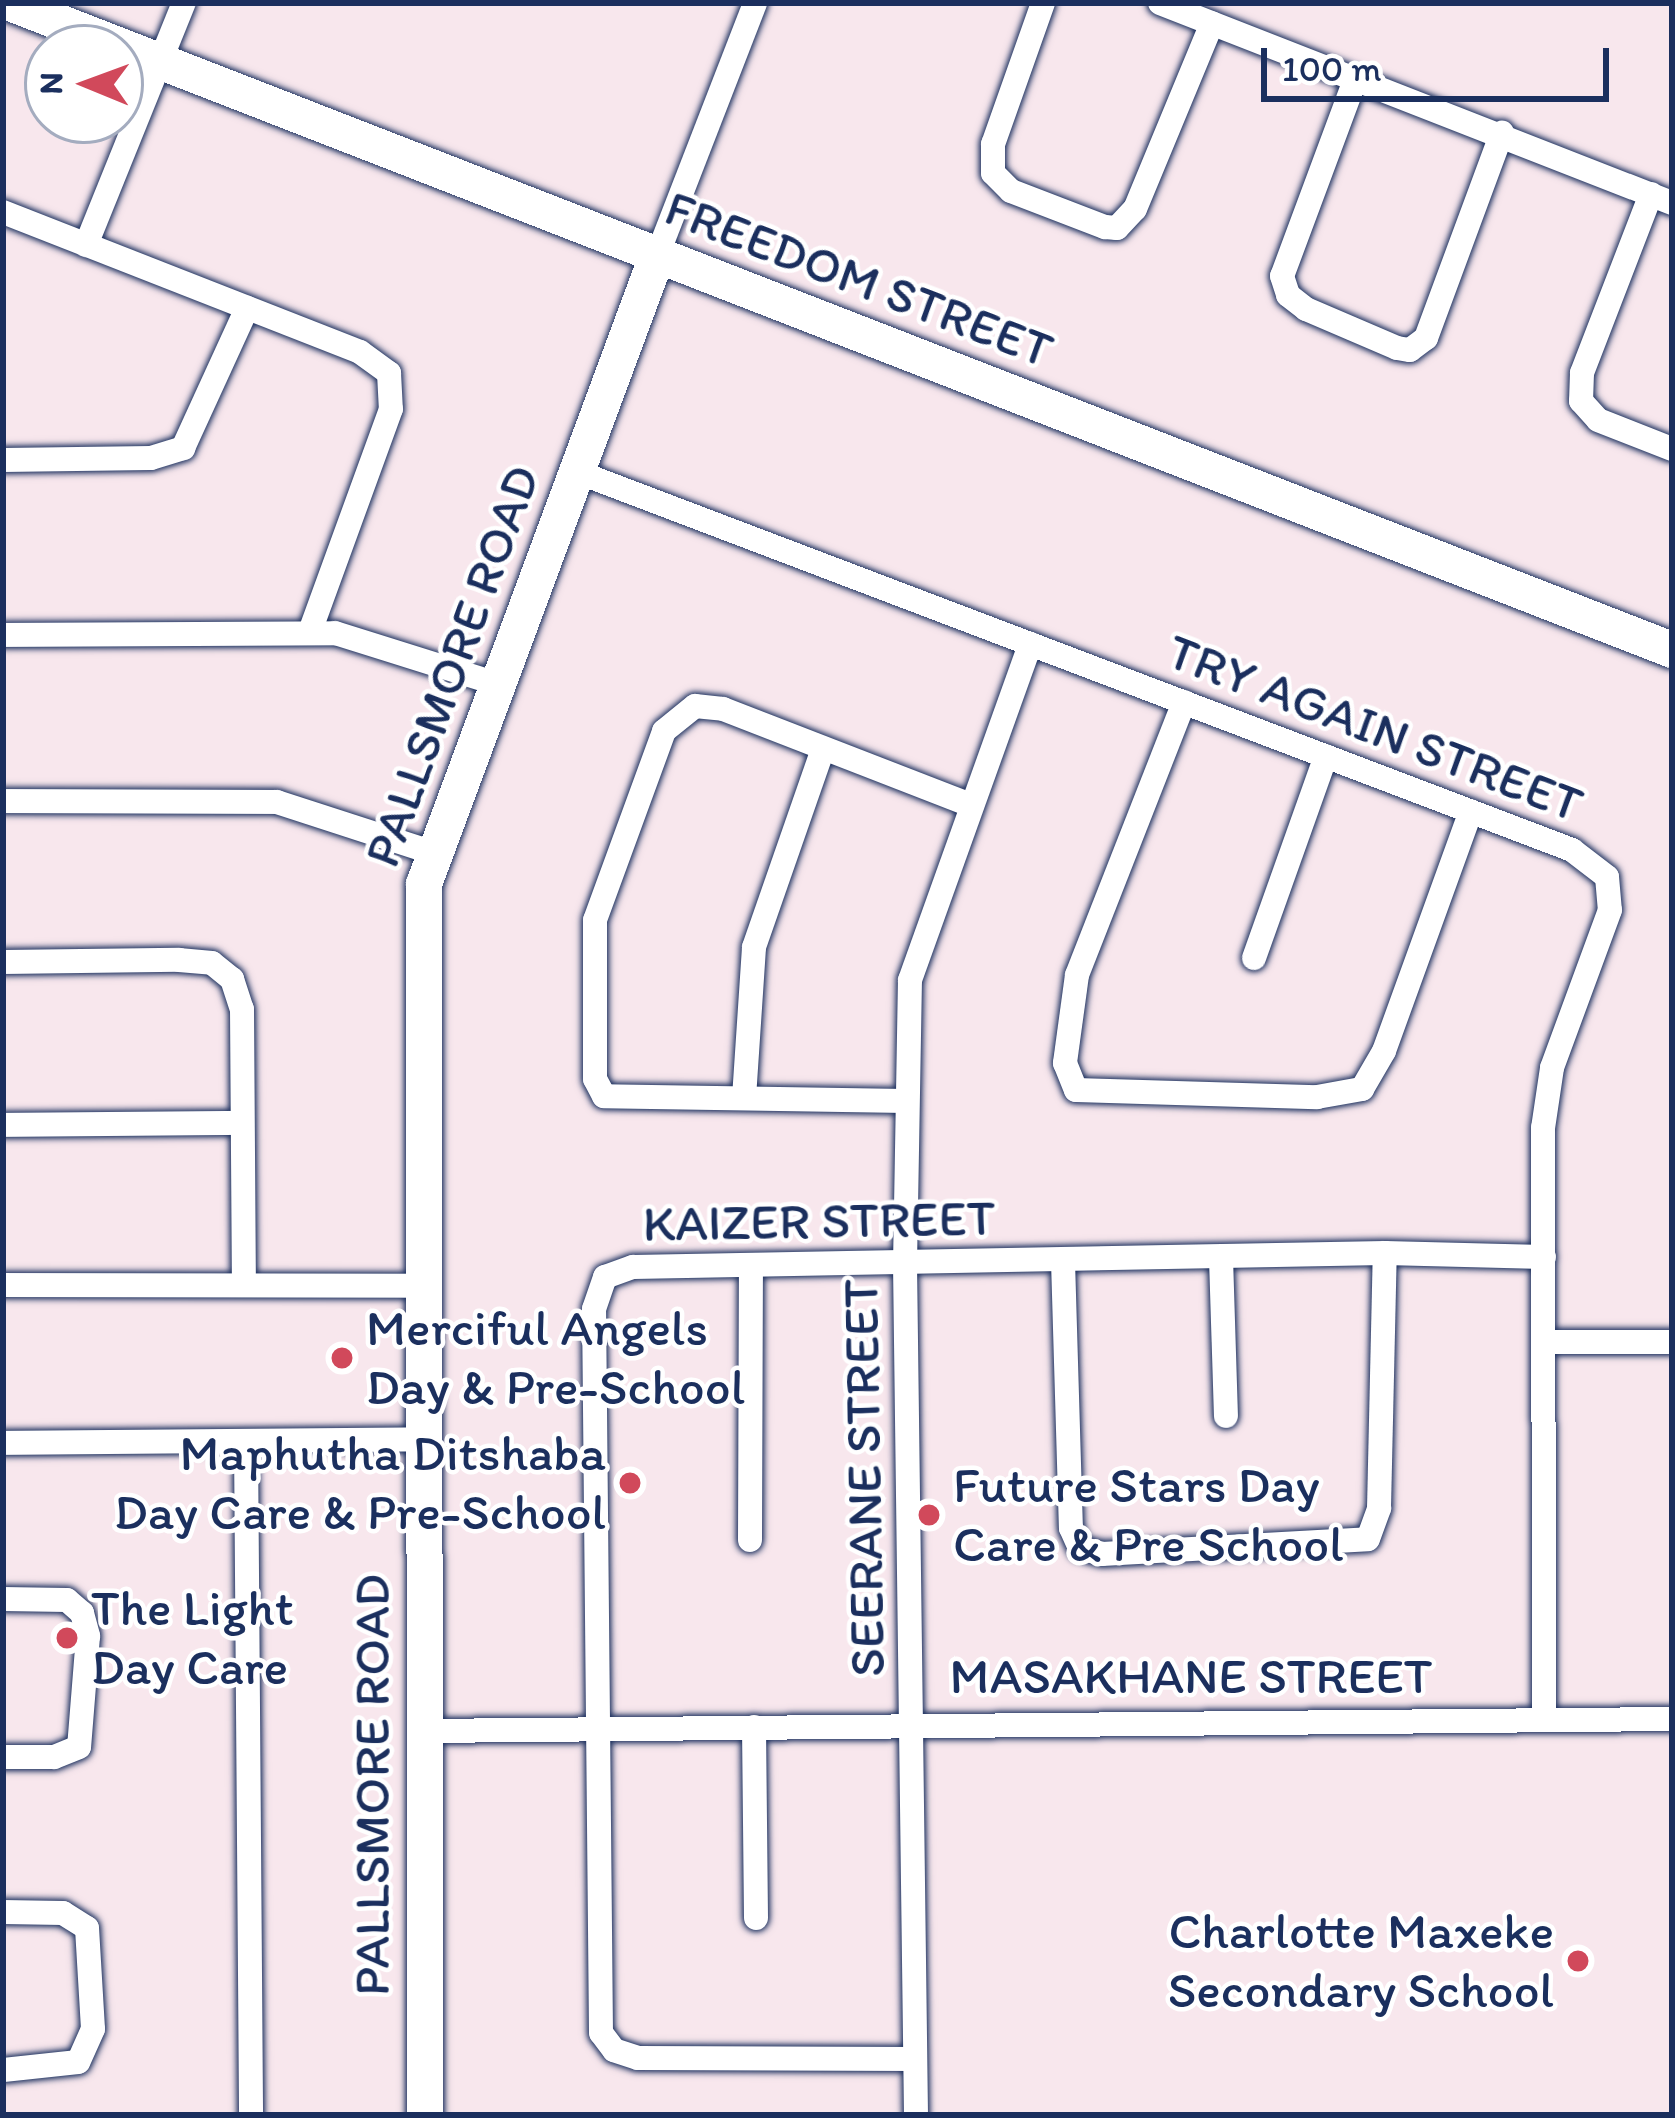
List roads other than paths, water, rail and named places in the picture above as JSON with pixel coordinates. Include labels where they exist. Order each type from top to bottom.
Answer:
[{"type":"street","name":"FREEDOM STREET","points":[[10,3],[1672,650]]},
{"type":"street","points":[[86,244],[184,3]]},
{"type":"street","name":"PALLSMORE ROAD","points":[[425,2115],[418,950],[431,853],[755,3]]},
{"type":"street","points":[[1043,3],[993,144],[993,173],[1011,191],[1105,227],[1117,227],[1135,209],[1212,23]]},
{"type":"street","points":[[1160,3],[1662,198],[1582,373],[1581,400],[1598,420],[1672,448]]},
{"type":"street","points":[[1355,80],[1282,276],[1288,295],[1306,309],[1396,348],[1410,350],[1426,338],[1502,133]]},
{"type":"street","points":[[3,212],[360,352],[388,373],[392,409],[310,631]]},
{"type":"street","points":[[3,460],[152,458],[183,448],[247,308]]},
{"type":"street","name":"TRY AGAIN STREET","points":[[575,471],[1586,857],[1611,891],[1545,1095],[1544,1720]]},
{"type":"street","points":[[3,635],[310,631],[367,638],[495,683]]},
{"type":"street","name":"SEERANE STREET","points":[[916,2115],[905,1264],[910,980],[1030,644]]},
{"type":"street","points":[[1184,702],[1077,975],[1064,1063],[1076,1090],[1317,1097],[1362,1089],[1384,1051],[1471,811]]},
{"type":"street","points":[[906,1101],[623,1101],[598,1089],[595,920],[664,731],[681,711],[723,709],[971,805]]},
{"type":"street","points":[[744,1099],[754,946],[823,749]]},
{"type":"street","points":[[1254,958],[1326,756]]},
{"type":"street","points":[[3,802],[278,802],[431,853]]},
{"type":"street","points":[[3,962],[179,960],[224,968],[242,1009],[244,1283]]},
{"type":"street","points":[[3,1125],[242,1123]]},
{"type":"street","points":[[1063,1261],[1072,1528],[1080,1548],[1102,1554],[1368,1539],[1379,1508],[1385,1252]]},
{"type":"street","name":"KAIZER STREET","points":[[915,2059],[638,2058],[614,2050],[601,2033],[595,1295],[622,1268],[1385,1252],[1544,1257]]},
{"type":"street","points":[[1220,1258],[1226,1416]]},
{"type":"street","points":[[750,1540],[751,1266]]},
{"type":"street","points":[[3,1285],[420,1286]]},
{"type":"street","points":[[1544,1342],[1672,1342]]},
{"type":"street","points":[[3,1443],[422,1439]]},
{"type":"street","points":[[246,1441],[250,2115]]},
{"type":"street","points":[[3,1599],[77,1606],[86,1624],[88,1676],[80,1747],[54,1756],[3,1757]]},
{"type":"street","name":"MASAKHANE STREET","points":[[423,1731],[1672,1719]]},
{"type":"street","points":[[754,1727],[756,1918]]},
{"type":"street","points":[[3,1912],[63,1913],[87,1928],[88,2051],[61,2068],[3,2070]]},
{"type":"place","name":"Merciful Angels Day & Pre-School","points":[[342,1358]]},
{"type":"place","name":"Maphutha Ditshaba Day Care & Pre-School","points":[[630,1483]]},
{"type":"place","name":"Future Stars Day Care & Pre School","points":[[929,1515]]},
{"type":"place","name":"The Light Day Care","points":[[67,1638]]},
{"type":"place","name":"Charlotte Maxeke Secondary School","points":[[1578,1961]]}]
